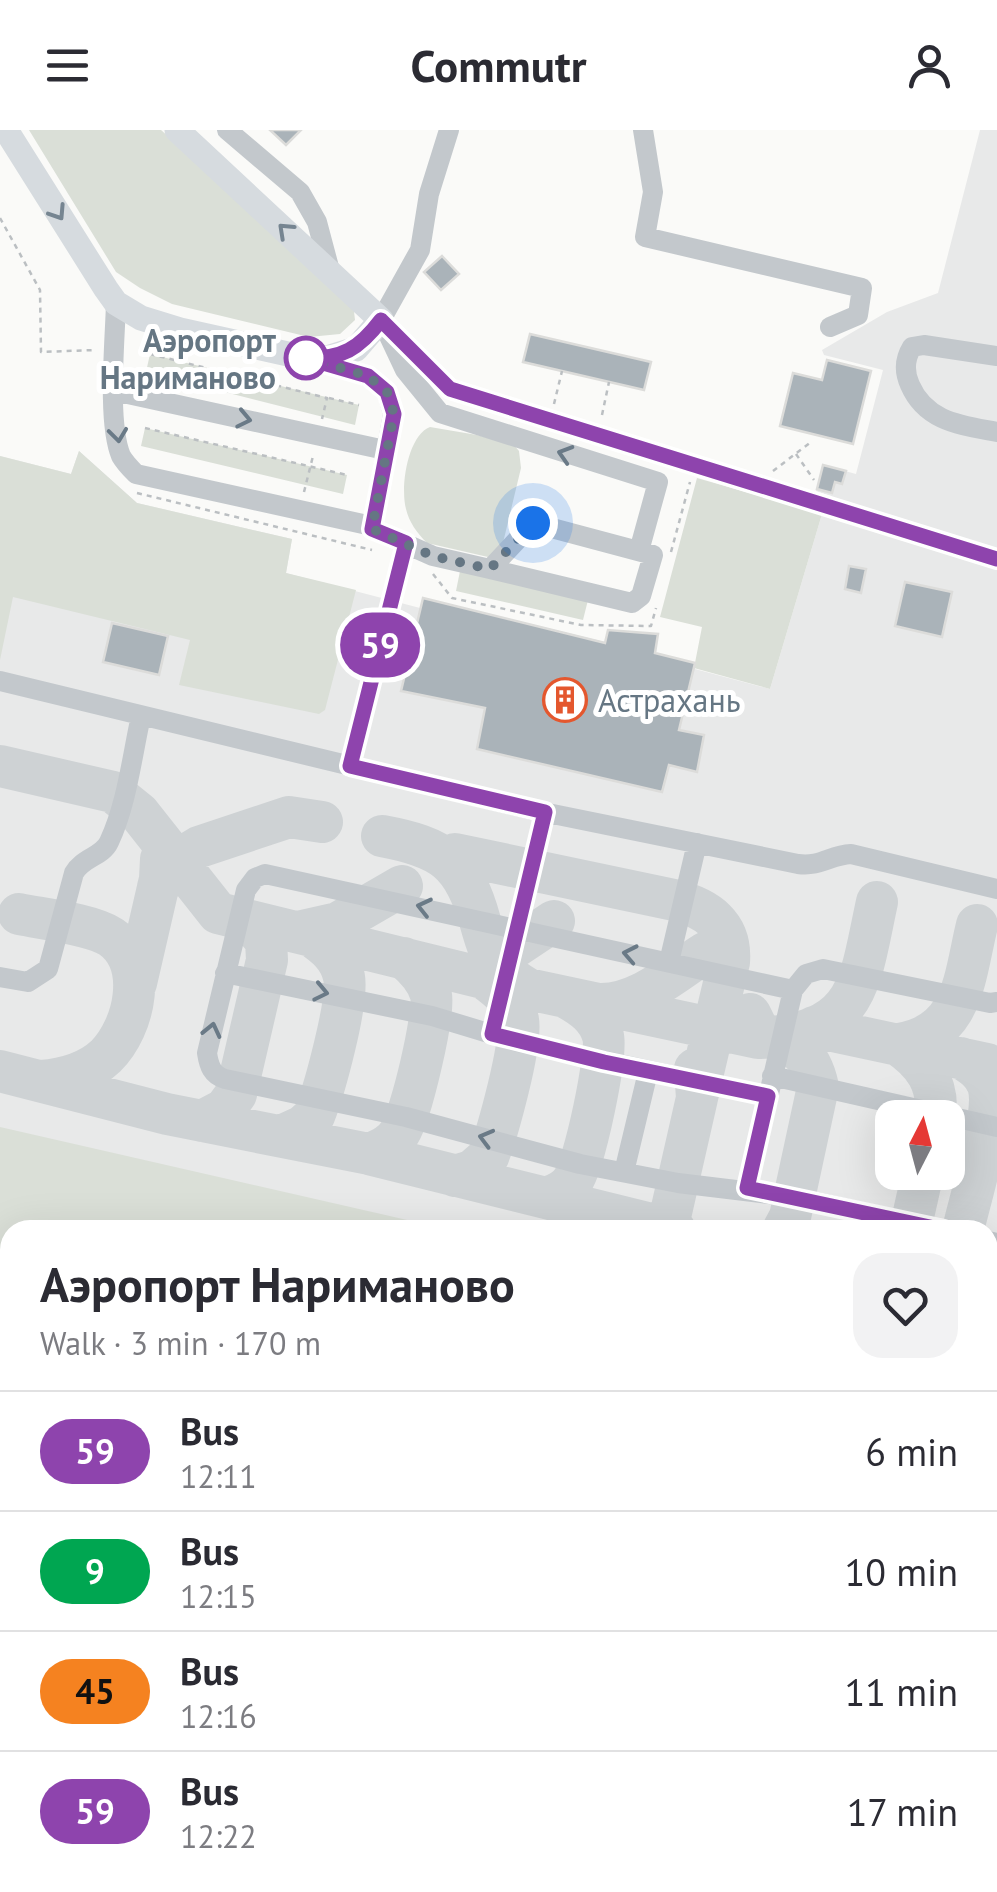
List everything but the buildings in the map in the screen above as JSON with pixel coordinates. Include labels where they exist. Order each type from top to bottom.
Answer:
[{"type":"main road","points":[[6,130],[116,302],[158,325],[306,358],[344,355],[367,339],[381,320],[176,130]]},
{"type":"street","points":[[227,130],[300,192],[316,222],[330,271]]},
{"type":"street","points":[[381,320],[420,250],[429,194],[450,130]]},
{"type":"street","points":[[643,130],[652,192],[645,237],[862,288],[858,315],[830,327]]},
{"type":"street","points":[[116,302],[114,391],[118,445],[123,461],[136,474],[372,526]]},
{"type":"street","points":[[381,320],[450,389],[694,468],[997,559]]},
{"type":"street","points":[[381,320],[404,370],[440,414],[658,482],[639,551]]},
{"type":"street","points":[[997,356],[924,345],[912,347],[906,365],[914,394],[935,416],[997,432]]},
{"type":"street","points":[[306,358],[368,376],[387,392],[394,414],[372,529],[404,550],[632,603],[641,596],[653,555],[533,523],[490,569]]},
{"type":"street","points":[[114,391],[385,450]]},
{"type":"street","points":[[350,766],[404,550]]},
{"type":"street","points":[[0,681],[545,812],[697,844],[814,866],[852,854],[997,889]]},
{"type":"street","points":[[0,977],[28,982],[48,969],[74,873],[84,860],[104,850],[115,826],[141,716]]},
{"type":"street","points":[[492,1034],[545,812]]},
{"type":"street","points":[[669,962],[697,844]]},
{"type":"street","points":[[793,990],[265,874],[255,878],[246,890],[207,1053],[210,1068],[218,1077],[337,1101],[580,1164],[678,1182],[747,1188],[897,1220]]},
{"type":"street","points":[[747,1188],[793,990],[806,974],[823,969],[990,1004],[997,1002]]},
{"type":"street","points":[[225,973],[431,1016],[648,1072],[770,1086],[997,1128]]},
{"type":"street","points":[[624,1172],[648,1072]]},
{"type":"path","points":[[0,218],[40,290],[41,352],[94,349]]},
{"type":"path","points":[[600,426],[609,382]]},
{"type":"path","points":[[328,398],[360,405]]},
{"type":"path","points":[[145,428],[347,474]]},
{"type":"path","points":[[764,478],[811,442]]},
{"type":"path","points":[[669,560],[694,468]]},
{"type":"path","points":[[128,484],[140,495],[404,550]]},
{"type":"path","points":[[432,574],[452,598],[581,625],[652,626],[659,597]]},
{"type":"path","points":[[644,633],[645,626]]},
{"type":"shaded area","points":[[29,130],[161,130],[353,303],[355,320],[340,334],[309,337],[172,304],[140,288],[116,272]]},
{"type":"shaded area","name":"Астрахань","points":[[980,130],[997,130],[997,1220],[0,1220],[0,456],[71,474],[79,451],[137,503],[292,539],[286,573],[420,608],[423,598],[605,642],[608,630],[658,634],[655,653],[695,663],[695,669],[770,689],[822,514],[831,496],[816,491],[823,465],[856,474],[883,370],[824,355],[822,350],[887,312],[938,293]]},
{"type":"shaded area","points":[[150,354],[359,405],[355,425],[146,372]]},
{"type":"shaded area","points":[[430,427],[477,435],[514,445],[519,451],[521,468],[502,547],[488,557],[427,543],[409,518],[404,499],[405,475],[416,440]]},
{"type":"shaded area","points":[[145,428],[347,475],[343,494],[141,446]]},
{"type":"shaded area","points":[[79,451],[137,503],[292,539],[286,573],[356,590],[325,710],[319,714],[179,685],[190,640],[13,597],[0,660],[0,456],[71,474]]},
{"type":"shaded area","points":[[697,478],[822,514],[770,689],[694,668],[702,627],[660,617]]},
{"type":"shaded area","points":[[460,571],[588,600],[583,620],[456,591]]},
{"type":"shaded area","points":[[0,1127],[407,1220],[0,1220]]},
{"type":"taxiway","points":[[0,766],[113,792],[139,813],[218,913],[528,989],[758,1038]]},
{"type":"taxiway","points":[[158,887],[184,856],[199,847],[289,817],[322,822]]},
{"type":"taxiway","points":[[382,836],[435,852],[458,871],[474,901],[495,960],[506,974],[528,989]]},
{"type":"taxiway","points":[[447,859],[455,854],[674,900],[715,920],[726,938],[729,962],[697,1098]]},
{"type":"taxiway","points":[[136,983],[161,859]]},
{"type":"taxiway","points":[[298,932],[338,923],[402,886]]},
{"type":"taxiway","points":[[760,1038],[818,1026],[837,1014],[850,999],[859,979],[877,902]]},
{"type":"taxiway","points":[[19,914],[79,925],[111,937],[123,948],[134,978],[134,995],[124,1029],[106,1056],[76,1074],[41,1081]]},
{"type":"taxiway","points":[[202,1121],[225,1109],[236,1094],[267,960],[266,941],[249,921]]},
{"type":"taxiway","points":[[500,957],[554,921]]},
{"type":"taxiway","points":[[899,1044],[937,1029],[949,1016],[964,983],[977,925]]},
{"type":"taxiway","points":[[281,1136],[314,1116],[343,1005],[344,977],[339,964],[310,935]]},
{"type":"taxiway","points":[[601,1004],[643,993],[705,953]]},
{"type":"taxiway","points":[[369,1154],[387,1146],[400,1132],[426,1042],[431,995],[420,974],[404,958]]},
{"type":"taxiway","points":[[455,1176],[472,1171],[488,1157],[517,1047],[518,1020],[513,1007],[485,979]]},
{"type":"taxiway","points":[[548,1197],[568,1186],[578,1170],[599,1086],[604,1047],[598,1023],[567,998]]},
{"type":"taxiway","points":[[750,1014],[760,1034],[805,1056],[818,1087],[788,1220]]},
{"type":"taxiway","points":[[814,1027],[987,1064]]},
{"type":"taxiway","points":[[897,1044],[928,1075],[935,1100]]},
{"type":"taxiway","points":[[961,1058],[983,1076],[990,1098],[986,1135],[966,1220]]},
{"type":"taxiway","points":[[669,1220],[697,1098],[695,1069]]},
{"type":"taxiway","points":[[0,1071],[167,1114],[369,1154],[635,1220]]},
{"type":"taxiway","points":[[912,1220],[919,1190]]},
{"type":"bus line","name":"59","points":[[899,1220],[747,1188],[768,1096],[492,1034],[545,812],[350,766],[406,543],[372,529],[394,414],[387,392],[368,376],[306,358],[344,355],[356,349],[381,320],[450,389],[694,468],[997,559]]},
{"type":"place","name":"Аэропорт Нариманово","points":[[306,358]]},
{"type":"place","name":"Астрахань","points":[[565,700]]},
{"type":"route","points":[[306,358],[368,376],[387,392],[394,414],[372,529],[433,556],[490,569],[533,523]]}]
